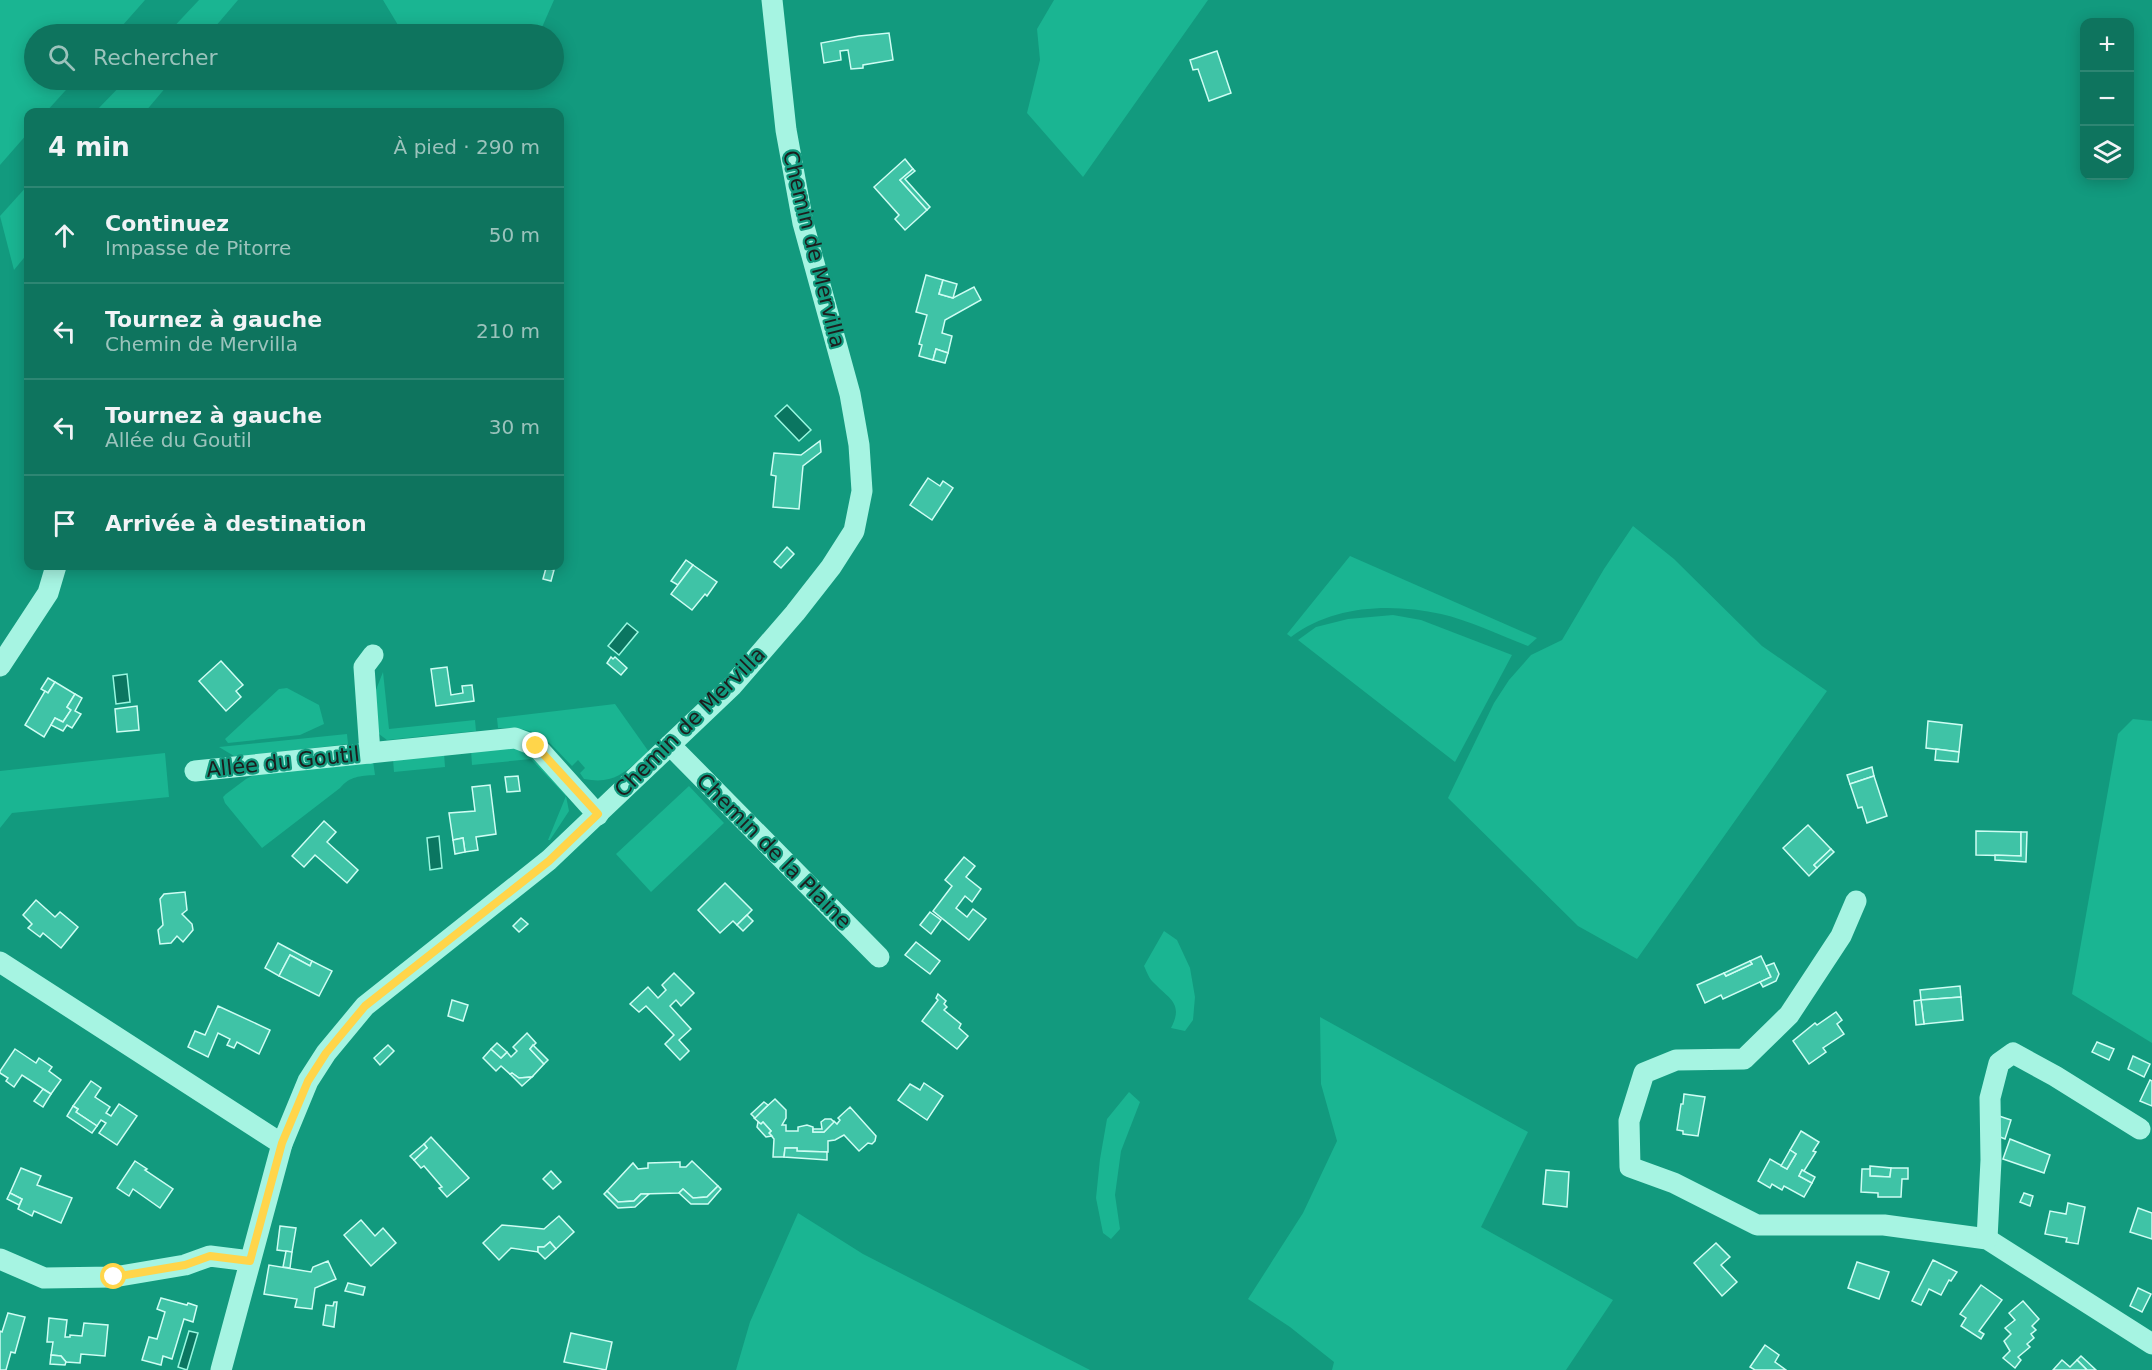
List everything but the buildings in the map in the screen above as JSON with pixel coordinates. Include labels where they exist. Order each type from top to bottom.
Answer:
[{"type":"street","name":"Chemin de Mervilla","points":[[220,1370],[282,1143],[308,1081],[326,1053],[365,1006],[549,861],[732,687],[831,567],[854,531],[861,491],[859,445],[850,394],[803,223],[786,130],[772,0]]},
{"type":"street","points":[[0,666],[48,593],[56,570]]},
{"type":"street","name":"Allée du Goutil","points":[[370,753],[364,667],[373,655]]},
{"type":"street","name":"Allée du Goutil","points":[[195,771],[515,738],[536,746],[598,814]]},
{"type":"street","name":"Chemin de la Plaine","points":[[670,745],[879,957]]},
{"type":"street","points":[[1856,901],[1841,936],[1789,1016],[1744,1059],[1676,1060],[1644,1073],[1629,1121],[1630,1167],[1674,1183],[1757,1225],[1884,1225],[1987,1239],[2152,1344]]},
{"type":"street","points":[[0,962],[282,1143]]},
{"type":"street","points":[[1987,1239],[1991,1160],[1989,1098],[1999,1063],[2013,1053],[2055,1076],[2140,1129]]},
{"type":"street","points":[[0,1259],[45,1278],[114,1277],[185,1265],[210,1256],[250,1261]]},
{"type":"green space","points":[[0,0],[145,0],[124,24],[24,24],[24,90],[66,90],[50,108],[24,108],[24,138],[0,165]]},
{"type":"green space","points":[[199,0],[238,0],[218,24],[176,24]]},
{"type":"green space","points":[[383,0],[554,0],[543,24],[397,24]]},
{"type":"green space","points":[[1054,0],[1208,0],[1083,177],[1027,113],[1040,60],[1037,29]]},
{"type":"green space","points":[[116,90],[164,90],[148,108],[99,108]]},
{"type":"green space","points":[[24,189],[24,258],[14,270],[0,216]]},
{"type":"green space","points":[[1633,526],[1674,559],[1762,646],[1827,691],[1637,959],[1578,926],[1448,798],[1494,703],[1509,680],[1531,655],[1562,640],[1604,569]]},
{"type":"green space","points":[[1350,556],[1537,638],[1528,646],[1451,617],[1402,608],[1363,609],[1344,613],[1307,626],[1291,637],[1287,634]]},
{"type":"green space","points":[[1393,615],[1421,620],[1512,655],[1455,762],[1298,640],[1316,627],[1348,619]]},
{"type":"green space","points":[[383,672],[389,729],[475,720],[476,731],[387,740],[375,731],[372,700]]},
{"type":"green space","points":[[287,688],[319,705],[324,724],[300,735],[228,743],[225,739],[279,689]]},
{"type":"green space","points":[[615,704],[649,752],[620,775],[604,780],[584,779],[580,773],[585,768],[578,760],[572,766],[547,741],[532,732],[523,729],[498,728],[497,718]]},
{"type":"green space","points":[[2133,719],[2152,721],[2152,1043],[2072,994],[2118,734]]},
{"type":"green space","points":[[347,734],[348,744],[245,756],[234,756],[219,747]]},
{"type":"green space","points":[[523,747],[571,792],[566,796],[531,759],[472,765],[471,750]]},
{"type":"green space","points":[[165,753],[169,797],[12,813],[0,828],[0,771]]},
{"type":"green space","points":[[444,753],[445,767],[394,772],[393,759]]},
{"type":"green space","points":[[373,761],[375,775],[360,776],[348,781],[262,848],[225,803],[223,797],[246,779],[258,773]]},
{"type":"green space","points":[[689,786],[724,823],[651,892],[616,854]]},
{"type":"green space","points":[[566,796],[569,811],[548,840]]},
{"type":"green space","points":[[1164,931],[1177,940],[1190,968],[1195,997],[1193,1020],[1185,1031],[1171,1028],[1176,1013],[1173,1002],[1151,980],[1144,966]]},
{"type":"green space","points":[[1320,1017],[1528,1132],[1481,1227],[1613,1300],[1566,1370],[1332,1370],[1334,1362],[1290,1327],[1248,1299],[1303,1213],[1337,1141],[1321,1084]]},
{"type":"green space","points":[[1129,1092],[1140,1102],[1121,1151],[1115,1195],[1120,1229],[1111,1239],[1103,1233],[1096,1198],[1100,1159],[1107,1119]]},
{"type":"green space","points":[[798,1213],[863,1254],[1090,1370],[736,1370],[750,1322]]},
{"type":"water","points":[[787,405],[811,430],[799,441],[775,416]]},
{"type":"water","points":[[627,623],[638,632],[619,655],[608,646]]},
{"type":"water","points":[[127,674],[130,702],[116,704],[113,676]]},
{"type":"water","points":[[439,836],[442,868],[430,870],[427,838]]},
{"type":"water","points":[[189,1331],[198,1333],[187,1370],[178,1367]]},
{"type":"route","points":[[114,1277],[185,1265],[210,1256],[250,1261],[282,1143],[308,1081],[326,1053],[365,1006],[549,861],[598,814],[536,746]]}]
